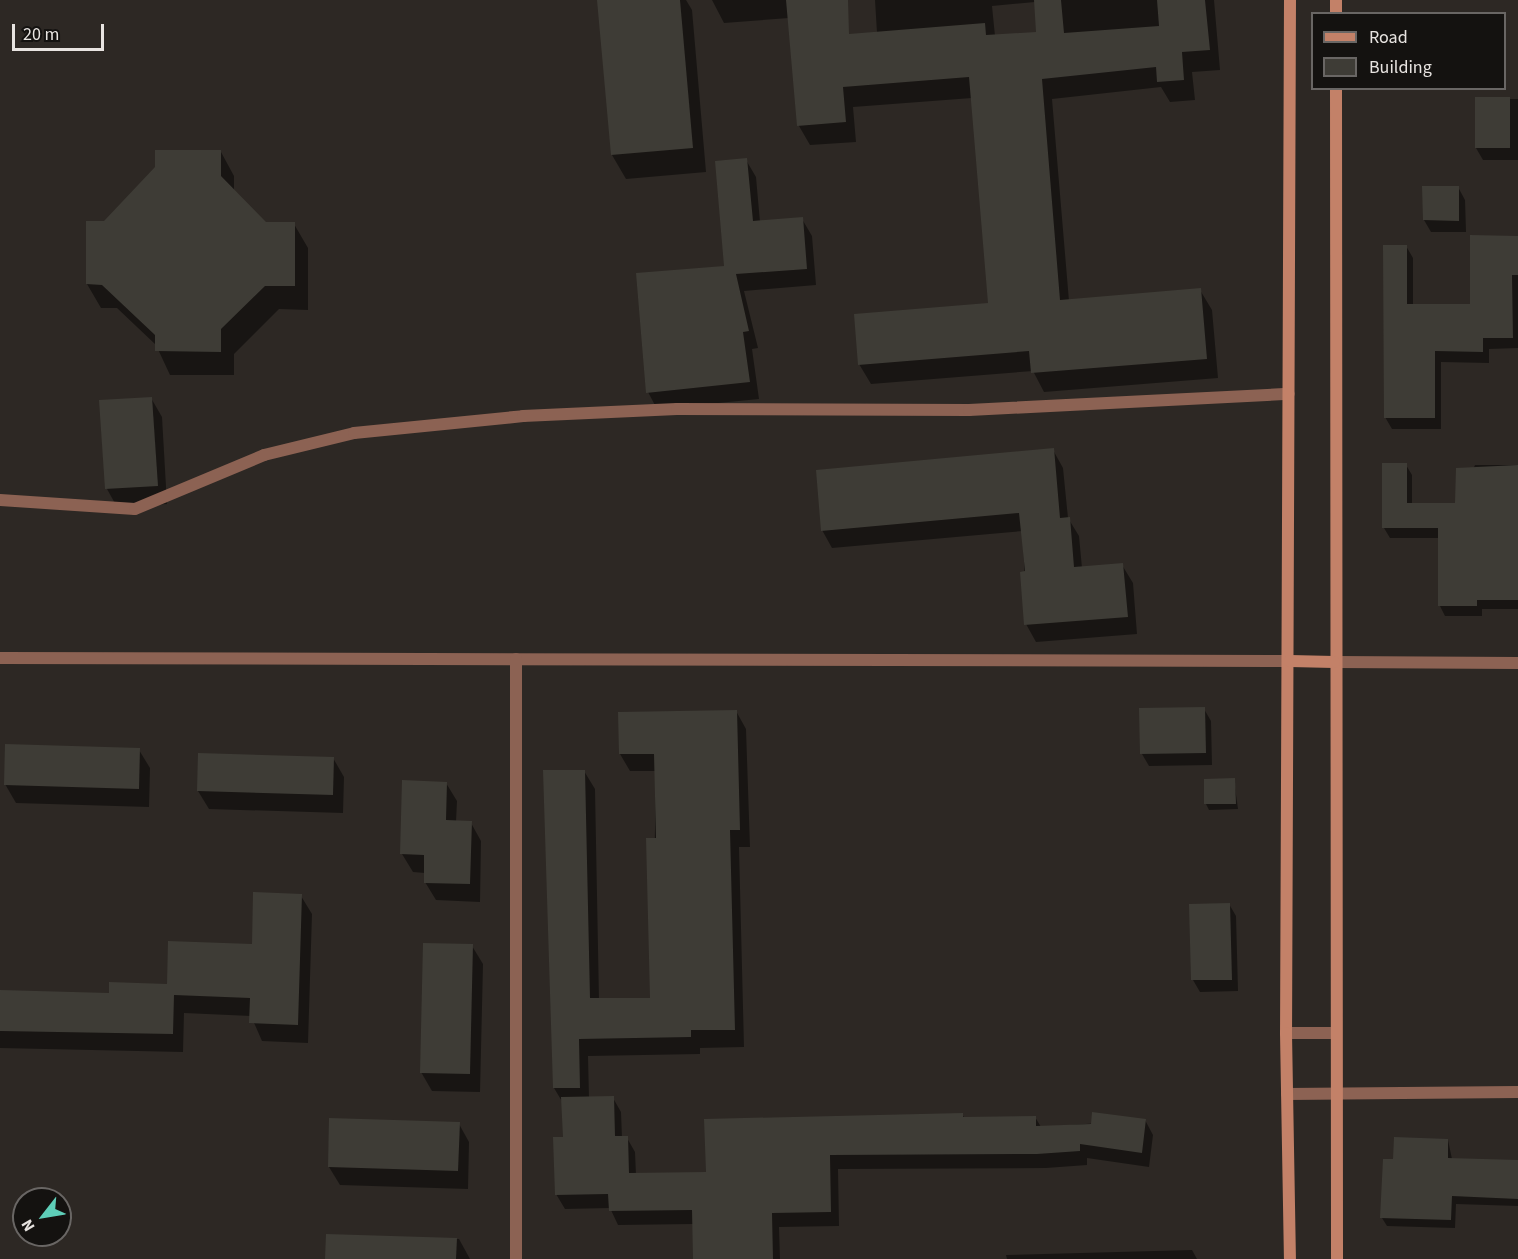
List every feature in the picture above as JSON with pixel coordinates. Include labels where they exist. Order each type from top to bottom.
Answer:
[{"type":"main road","points":[[1290,0],[1290,661],[1286,1033],[1290,1259]]},
{"type":"main road","points":[[1336,90],[1334,1093],[1336,1259]]},
{"type":"main road","points":[[1290,661],[1334,662]]},
{"type":"street","points":[[0,500],[135,509],[264,455],[354,433],[523,416],[677,409],[969,410],[1289,394]]},
{"type":"street","points":[[0,658],[1290,661]]},
{"type":"street","points":[[516,659],[516,1259]]},
{"type":"street","points":[[1334,662],[1518,663]]},
{"type":"street","points":[[1286,1033],[1334,1033]]},
{"type":"street","points":[[1287,1094],[1518,1092]]},
{"type":"building","points":[[597,0],[680,0],[693,148],[611,155]]},
{"type":"building","points":[[786,0],[848,0],[849,34],[985,23],[986,35],[1036,32],[1034,0],[1061,0],[1064,33],[1159,26],[1157,0],[1205,0],[1210,50],[1182,52],[1184,80],[1157,82],[1156,67],[1042,79],[1060,300],[1201,288],[1207,359],[1031,373],[1029,351],[858,365],[854,314],[988,303],[969,77],[843,87],[846,122],[797,126]]},
{"type":"building","points":[[1475,97],[1510,97],[1510,148],[1475,148]]},
{"type":"building","points":[[155,150],[221,150],[221,176],[266,222],[295,222],[295,286],[265,286],[221,329],[221,352],[155,351],[155,335],[102,285],[86,284],[86,221],[104,221],[155,167]]},
{"type":"building","points":[[747,158],[753,221],[803,217],[807,269],[736,274],[749,331],[743,332],[750,382],[646,393],[636,273],[724,266],[715,161]]},
{"type":"building","points":[[1422,186],[1459,186],[1459,221],[1423,220]]},
{"type":"building","points":[[1470,235],[1518,236],[1518,275],[1512,275],[1513,338],[1483,338],[1483,352],[1435,351],[1435,418],[1384,418],[1383,245],[1407,245],[1407,304],[1470,304]]},
{"type":"building","points":[[152,397],[158,486],[105,489],[99,400]]},
{"type":"building","points":[[1054,448],[1060,518],[1070,517],[1074,567],[1123,563],[1128,617],[1024,625],[1020,572],[1025,571],[1019,513],[821,531],[816,470]]},
{"type":"building","points":[[1382,463],[1407,463],[1407,503],[1455,503],[1456,468],[1518,465],[1518,600],[1477,600],[1477,606],[1438,606],[1438,528],[1382,528]]},
{"type":"building","points":[[1205,707],[1206,753],[1140,754],[1139,708]]},
{"type":"building","points":[[737,710],[740,830],[730,830],[735,1030],[691,1030],[691,1037],[579,1039],[580,1088],[553,1088],[543,770],[585,770],[590,998],[650,998],[646,838],[656,838],[654,754],[619,754],[618,712]]},
{"type":"building","points":[[5,744],[140,748],[139,789],[4,785]]},
{"type":"building","points":[[198,753],[334,757],[333,795],[197,791]]},
{"type":"building","points":[[1235,778],[1236,804],[1204,804],[1204,779]]},
{"type":"building","points":[[402,780],[447,782],[446,820],[472,821],[470,884],[424,883],[424,855],[400,854]]},
{"type":"building","points":[[253,892],[302,894],[298,1025],[249,1023],[250,998],[174,995],[173,1034],[0,1031],[0,990],[109,993],[109,982],[167,984],[168,941],[252,944]]},
{"type":"building","points":[[1230,903],[1232,980],[1191,980],[1189,904]]},
{"type":"building","points":[[423,943],[473,944],[470,1074],[420,1073]]},
{"type":"building","points":[[614,1096],[615,1136],[628,1136],[629,1173],[706,1172],[704,1119],[963,1113],[963,1117],[1036,1116],[1036,1126],[1091,1124],[1092,1112],[1146,1119],[1142,1153],[1080,1144],[1080,1151],[1037,1154],[830,1155],[831,1212],[772,1213],[773,1259],[693,1259],[692,1210],[609,1211],[608,1194],[555,1195],[553,1137],[563,1137],[561,1097]]},
{"type":"building","points":[[329,1118],[460,1122],[458,1171],[328,1167]]},
{"type":"building","points":[[1394,1137],[1448,1139],[1448,1158],[1518,1160],[1518,1199],[1452,1196],[1451,1220],[1380,1218],[1383,1159],[1393,1159]]},
{"type":"building","points":[[326,1234],[457,1238],[456,1259],[325,1259]]}]
